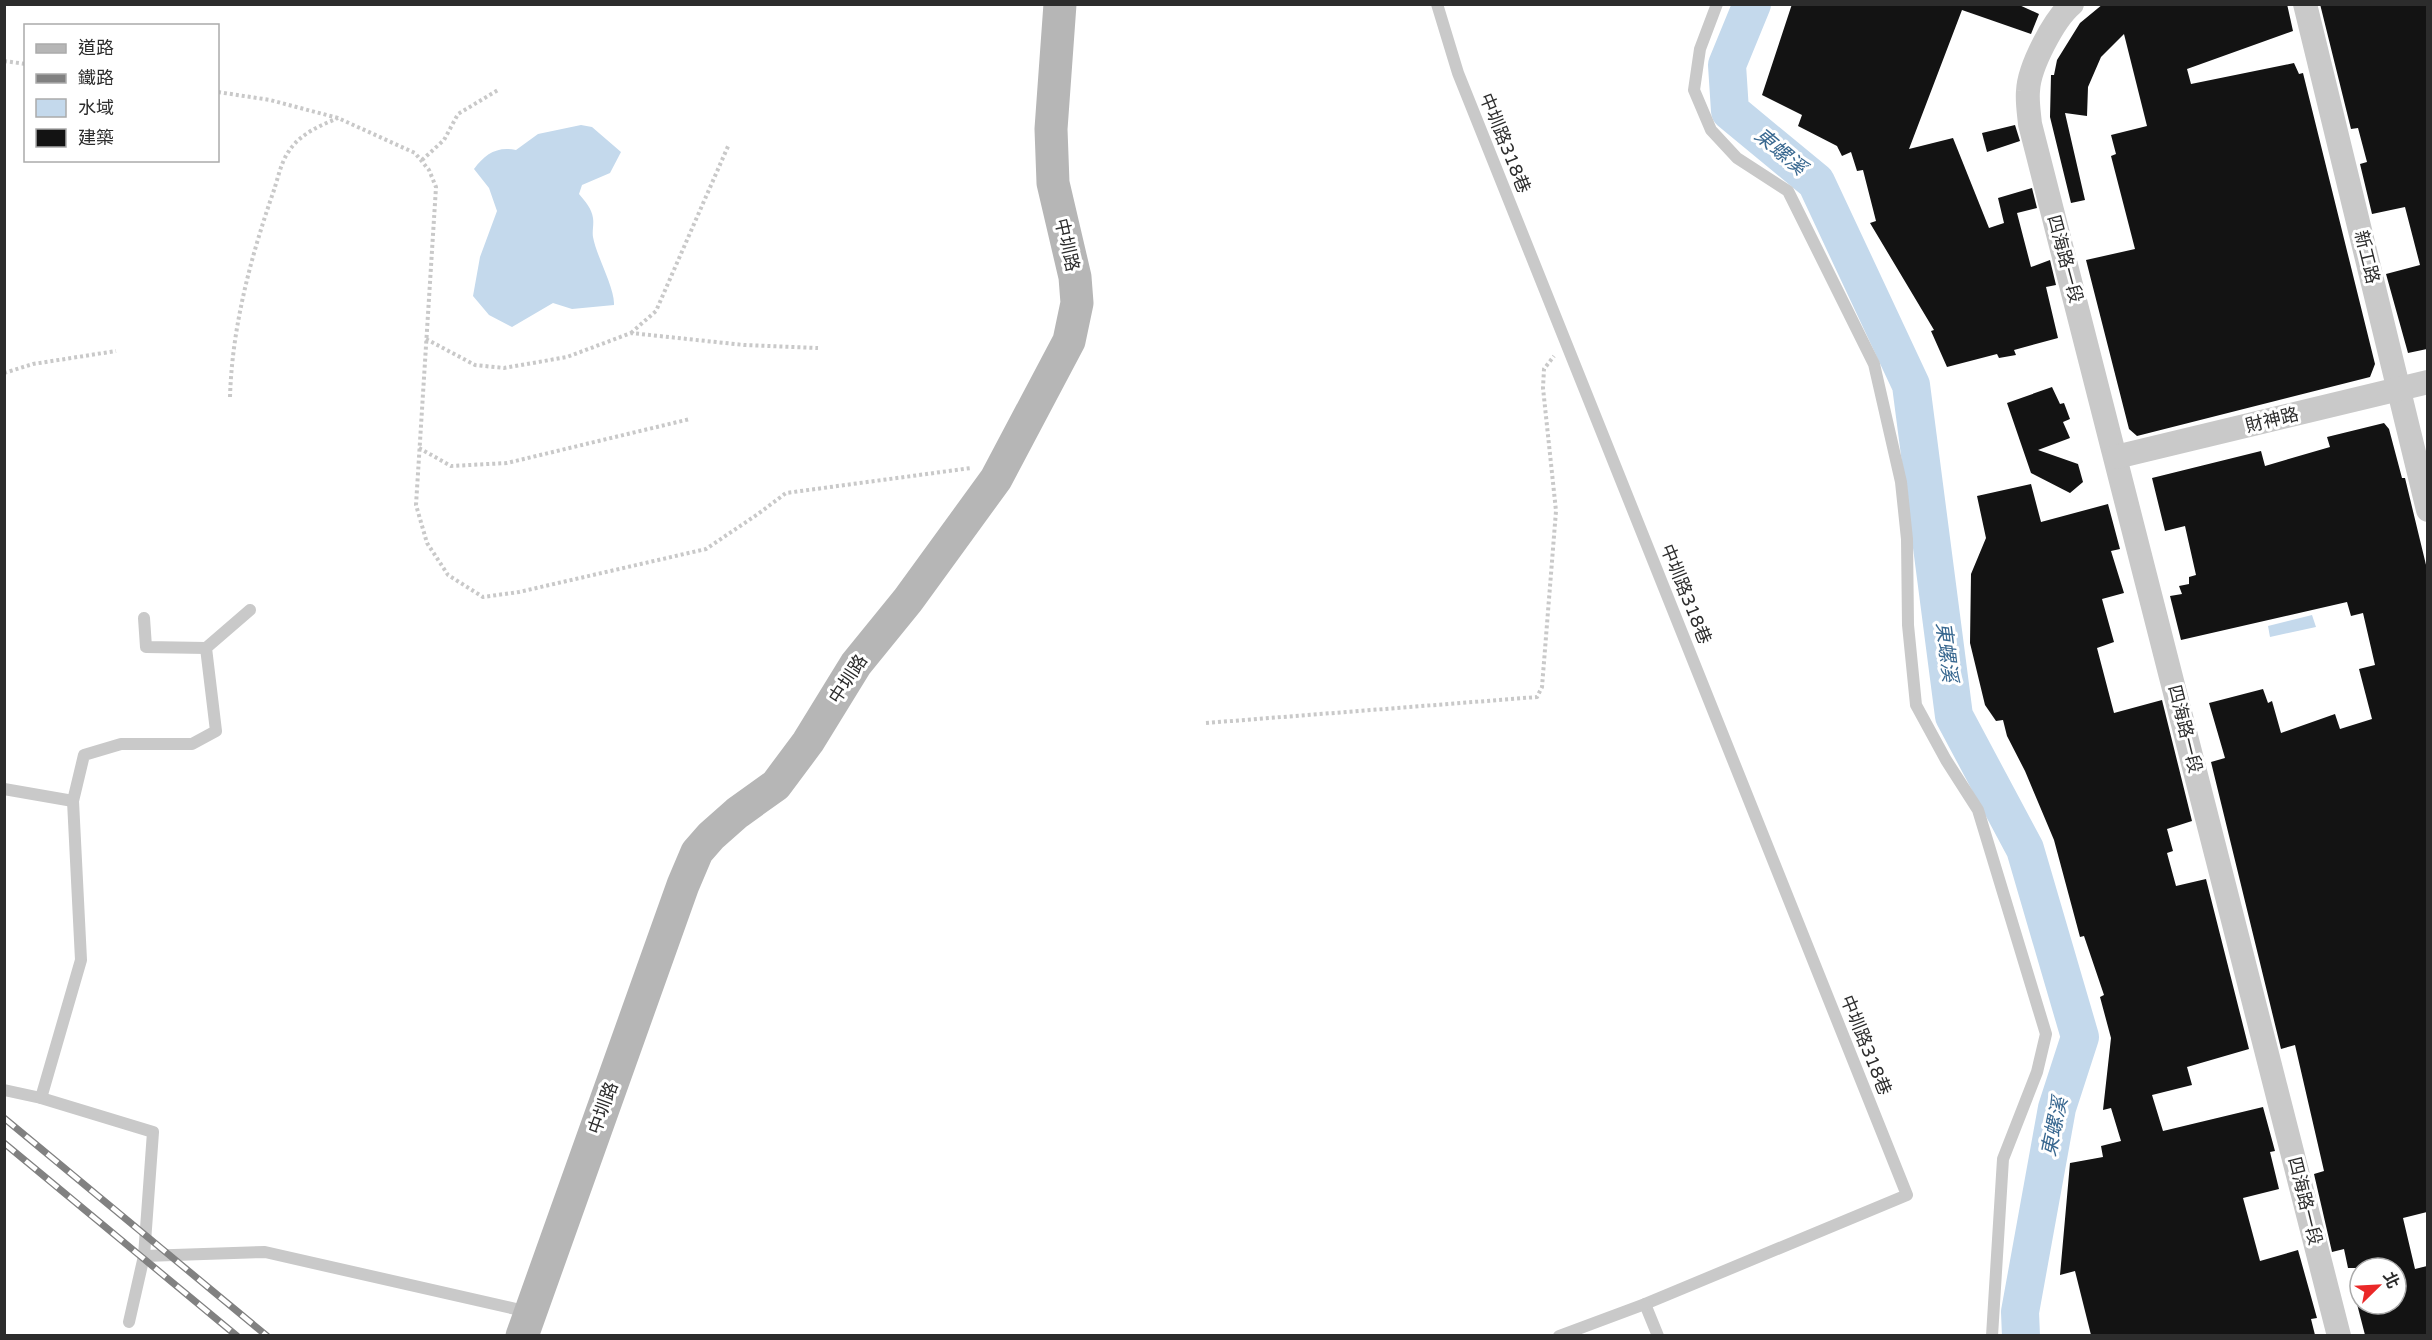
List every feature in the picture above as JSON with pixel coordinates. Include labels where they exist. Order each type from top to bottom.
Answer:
[{"type":"street","name":"中圳路","points":[[526,1324],[683,885],[697,852],[736,813],[776,785],[808,742],[856,664],[908,600],[996,479],[1069,341],[1076,312],[1075,276],[1053,183],[1051,129],[1060,4]]},
{"type":"street","name":"四海路一段","points":[[2072,4],[2063,11],[2042,48],[2028,89],[2030,124],[2339,1335]]},
{"type":"street","name":"新工路","points":[[2305,4],[2427,510]]},
{"type":"street","name":"財神路","points":[[2116,457],[2427,382]]},
{"type":"lane","name":"中圳路318巷","points":[[1437,4],[1458,73],[1907,1195],[1645,1304]]},
{"type":"lane","points":[[1717,4],[1700,49],[1694,90],[1711,130],[1737,158],[1788,191],[1874,364],[1900,482],[1907,539],[1908,625],[1916,705],[1946,760],[1978,810],[2046,1034],[2037,1072],[2003,1159],[1992,1335]]},
{"type":"lane","points":[[144,618],[146,646],[206,648],[250,610]]},
{"type":"lane","points":[[41,1098],[81,960],[73,801],[84,755],[122,744],[192,744],[216,731],[206,648]]},
{"type":"lane","points":[[4,789],[73,801]]},
{"type":"lane","points":[[4,1090],[41,1098],[153,1132],[144,1256],[129,1322]]},
{"type":"lane","points":[[144,1256],[265,1252],[526,1324]]},
{"type":"lane","points":[[1559,1335],[1645,1304],[1658,1335]]},
{"type":"path","points":[[4,61],[24,64]]},
{"type":"path","points":[[422,160],[444,140],[458,114],[498,90]]},
{"type":"path","points":[[219,92],[270,100],[338,118],[415,153],[429,170],[436,187],[416,506],[427,543],[448,575],[483,597],[519,592],[706,549],[786,493],[971,468],[996,479]]},
{"type":"path","points":[[230,397],[235,333],[266,213],[288,152],[300,138],[316,127],[338,118]]},
{"type":"path","points":[[426,339],[475,364],[504,368],[567,357],[631,333],[656,311],[729,144]]},
{"type":"path","points":[[631,333],[744,345],[818,348]]},
{"type":"path","points":[[1206,723],[1537,697],[1542,687],[1556,511],[1543,388],[1544,369],[1566,344]]},
{"type":"path","points":[[4,373],[33,364],[117,351]]},
{"type":"path","points":[[419,448],[451,465],[507,463],[690,419]]},
{"type":"water","points":[[581,125],[592,127],[621,152],[610,173],[582,185],[579,194],[588,205],[592,215],[593,237],[612,290],[614,305],[572,309],[553,303],[512,327],[489,315],[473,296],[480,257],[497,211],[489,188],[474,169],[492,152],[503,149],[516,150],[538,134]]},
{"type":"water","points":[[2312,615],[2316,627],[2270,637],[2268,626]]},
{"type":"building","points":[[1792,4],[2017,4],[2039,14],[2031,34],[1962,10],[1909,149],[1953,138],[1989,228],[2004,223],[1998,198],[2032,188],[2037,208],[2017,213],[2031,267],[2050,260],[2056,285],[2046,287],[2058,338],[2014,350],[2016,355],[1999,358],[1997,354],[1947,367],[1931,331],[1934,330],[1870,223],[1876,221],[1863,170],[1857,171],[1851,152],[1842,156],[1837,146],[1798,126],[1802,115],[1762,95]]},
{"type":"building","points":[[2103,4],[2287,4],[2293,31],[2187,69],[2191,84],[2294,63],[2299,74],[2303,73],[2375,364],[2370,377],[2137,436],[2129,429],[2086,260],[2135,249],[2111,156],[2116,154],[2111,135],[2147,126],[2124,34],[2101,57],[2088,87],[2087,116],[2065,113],[2085,200],[2071,203],[2050,117],[2051,75],[2054,75],[2057,60],[2080,23]]},
{"type":"building","points":[[2320,4],[2427,4],[2427,349],[2408,353],[2386,274],[2420,265],[2405,207],[2372,214],[2360,164],[2367,162],[2358,128],[2351,129]]},
{"type":"building","points":[[2015,125],[2020,141],[1987,152],[1982,133]]},
{"type":"building","points":[[2052,387],[2060,404],[2064,403],[2070,419],[2063,422],[2070,438],[2038,450],[2078,464],[2083,482],[2070,493],[2031,473],[2007,403]]},
{"type":"building","points":[[2384,423],[2389,429],[2402,478],[2405,478],[2427,569],[2427,1212],[2403,1218],[2415,1269],[2427,1266],[2427,1335],[2365,1335],[2360,1316],[2408,1316],[2408,1256],[2348,1256],[2348,1268],[2344,1249],[2332,1252],[2314,1174],[2324,1171],[2295,1045],[2281,1049],[2211,762],[2225,758],[2209,703],[2263,689],[2268,703],[2272,701],[2281,733],[2335,714],[2340,729],[2372,719],[2359,669],[2375,665],[2363,613],[2351,616],[2347,602],[2181,640],[2170,596],[2182,594],[2179,586],[2189,584],[2189,577],[2196,575],[2185,526],[2165,531],[2152,478],[2261,451],[2265,466],[2330,447],[2327,437]]},
{"type":"building","points":[[2031,484],[2041,522],[2108,504],[2120,549],[2111,551],[2124,593],[2102,599],[2114,642],[2097,648],[2114,713],[2162,700],[2192,821],[2167,829],[2173,851],[2167,853],[2176,886],[2206,879],[2249,1049],[2187,1067],[2192,1085],[2152,1095],[2163,1131],[2263,1107],[2275,1151],[2270,1152],[2279,1189],[2243,1198],[2260,1261],[2298,1250],[2317,1318],[2311,1319],[2315,1335],[2091,1335],[2075,1271],[2060,1275],[2070,1163],[2103,1157],[2101,1146],[2121,1141],[2111,1108],[2103,1110],[2111,1038],[2100,997],[2104,995],[2084,936],[2080,937],[2054,840],[2025,771],[2007,736],[2003,720],[1996,721],[1985,705],[1970,643],[1971,574],[1986,538],[1977,496]]},
{"type":"waterway","name":"東螺溪","points":[[1752,4],[1727,65],[1730,111],[1816,182],[1911,385],[1954,716],[2025,849],[2080,1037],[2057,1108],[2020,1312],[2021,1336]]},
{"type":"railway","points":[[4,1118],[267,1336]]},
{"type":"railway","points":[[4,1143],[237,1336]]}]
